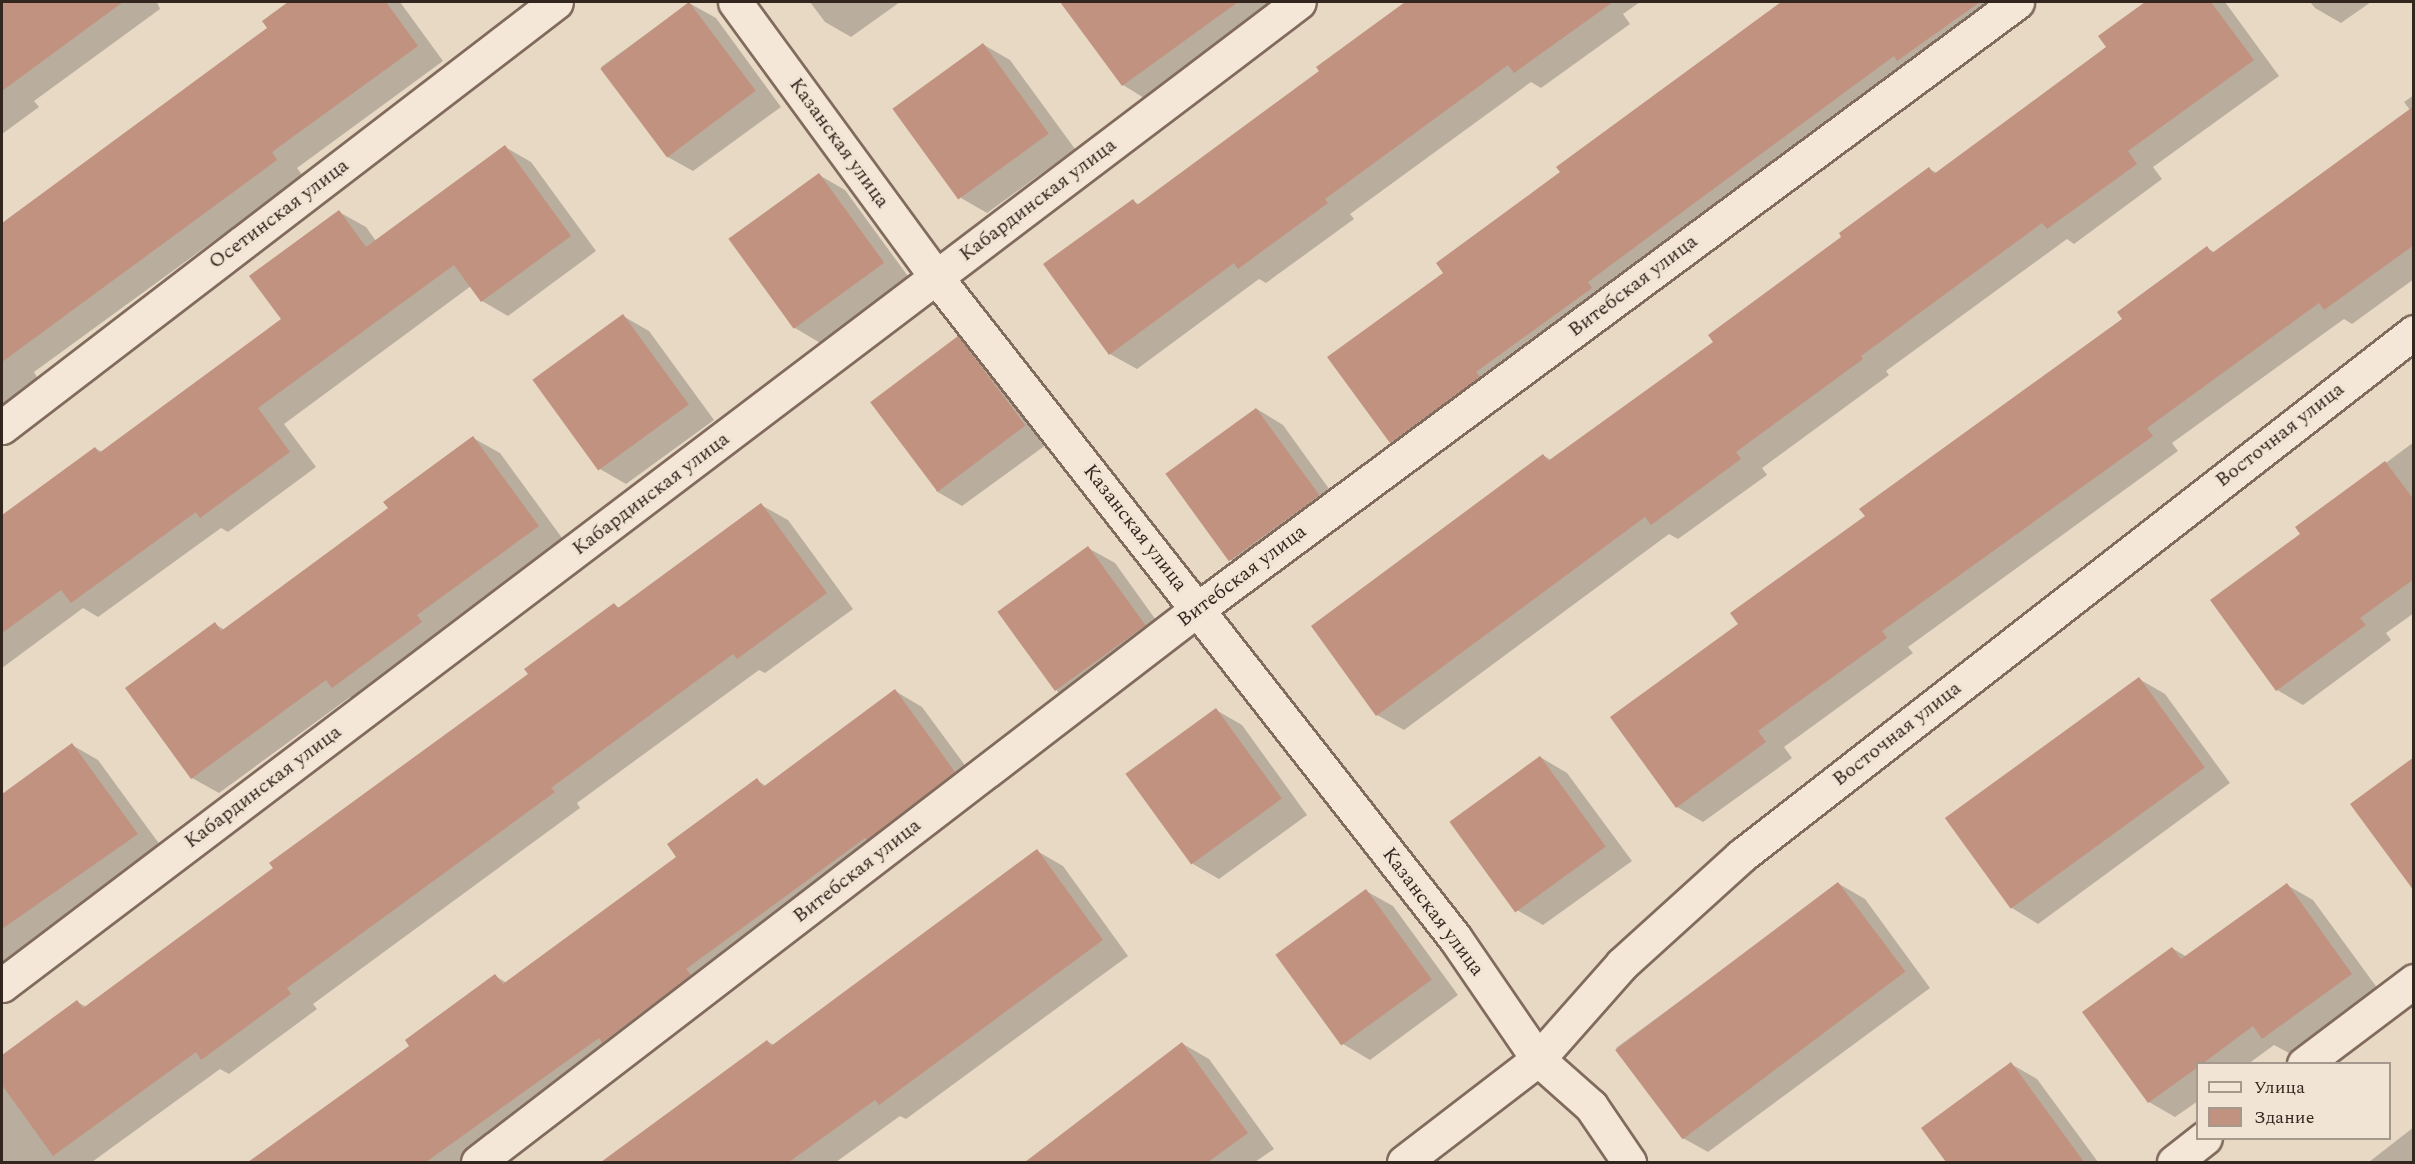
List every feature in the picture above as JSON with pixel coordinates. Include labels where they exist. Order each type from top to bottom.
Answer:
[{"type":"street","name":"Осетинская улица","points":[[2,427],[556,2]]},
{"type":"street","name":"Казанская улица","points":[[735,2],[936,277],[1455,938],[1538,1059],[1591,1106],[1629,1162]]},
{"type":"street","name":"Кабардинская улица","points":[[2,985],[1299,2]]},
{"type":"street","name":"Витебская улица","points":[[478,1162],[1198,608],[2016,2]]},
{"type":"street","name":"Восточная улица","points":[[1404,1162],[1538,1059],[1622,964],[1741,856],[2414,332]]},
{"type":"street","points":[[2307,1062],[2414,981]]},
{"type":"street","points":[[2174,1162],[2202,1140]]},
{"type":"building","points":[[2,2],[123,2],[2,91]]},
{"type":"building","points":[[288,2],[386,2],[418,46],[272,152],[277,160],[2,362],[2,223],[267,28],[262,21]]},
{"type":"building","points":[[689,2],[756,91],[667,157],[600,69]]},
{"type":"building","points":[[1060,2],[1238,2],[1122,86]]},
{"type":"building","points":[[1405,2],[1613,2],[1514,73],[1508,65],[1325,199],[1328,203],[1238,269],[1234,263],[1109,355],[1043,264],[1133,199],[1137,205],[1319,71],[1316,67]]},
{"type":"building","points":[[1781,2],[1980,2],[1897,61],[1894,56],[1588,282],[1592,288],[1476,372],[1480,377],[1390,443],[1327,357],[1443,273],[1436,263],[1560,172],[1556,167]]},
{"type":"building","points":[[2145,2],[2211,2],[2254,60],[2128,151],[2137,164],[2047,229],[2042,223],[1861,356],[1863,359],[1736,452],[1741,459],[1651,525],[1645,517],[1376,716],[1311,626],[1543,454],[1548,461],[1713,342],[1708,335],[1841,237],[1839,233],[1929,167],[1934,174],[2106,47],[2098,36]]},
{"type":"building","points":[[983,43],[1049,134],[958,199],[892,109]]},
{"type":"building","points":[[2414,106],[2414,245],[2324,310],[2319,303],[2147,428],[2153,436],[1882,631],[1887,638],[1758,731],[1766,742],[1676,808],[1610,717],[1738,624],[1730,613],[1865,516],[1859,509],[2122,319],[2117,312],[2207,246],[2212,253]]},
{"type":"building","points":[[505,145],[571,236],[481,302],[454,265],[258,408],[290,452],[200,518],[196,512],[71,603],[61,590],[2,633],[2,515],[95,447],[99,453],[281,319],[249,276],[339,210],[366,247]]},
{"type":"building","points":[[819,173],[884,263],[794,329],[728,239]]},
{"type":"building","points":[[623,314],[689,405],[598,470],[532,380]]},
{"type":"building","points":[[958,336],[1025,425],[938,492],[870,402]]},
{"type":"building","points":[[1256,408],[1319,495],[1229,561],[1165,474]]},
{"type":"building","points":[[473,436],[539,526],[417,615],[422,622],[332,688],[326,680],[191,779],[125,688],[215,622],[221,631],[388,508],[383,502]]},
{"type":"building","points":[[2385,461],[2414,500],[2414,579],[2360,618],[2366,625],[2276,691],[2210,600],[2300,534],[2295,527]]},
{"type":"building","points":[[761,503],[827,593],[737,659],[733,654],[551,788],[555,792],[287,988],[291,994],[201,1060],[196,1052],[53,1156],[2,1085],[2,1055],[77,1000],[83,1008],[273,868],[269,863],[528,674],[524,669],[614,603],[618,608]]},
{"type":"building","points":[[1088,546],[1146,625],[1055,691],[997,612]]},
{"type":"building","points":[[2139,677],[2205,768],[2011,909],[1945,818]]},
{"type":"building","points":[[895,689],[955,772],[867,840],[865,838],[686,969],[691,975],[602,1043],[599,1038],[426,1162],[248,1162],[409,1046],[405,1040],[495,974],[503,984],[676,857],[667,844],[757,778],[763,787]]},
{"type":"building","points":[[1216,708],[1282,799],[1191,864],[1125,774]]},
{"type":"building","points":[[72,743],[138,834],[2,929],[2,794]]},
{"type":"building","points":[[1540,756],[1606,847],[1515,912],[1449,822]]},
{"type":"building","points":[[2414,757],[2414,891],[2350,804]]},
{"type":"building","points":[[1037,849],[1103,940],[879,1105],[875,1100],[789,1162],[601,1162],[767,1040],[771,1046]]},
{"type":"building","points":[[1838,882],[1905,971],[1683,1139],[1615,1050]]},
{"type":"building","points":[[2287,883],[2352,974],[2262,1039],[2253,1026],[2205,1062],[2196,1062],[2196,1068],[2148,1103],[2082,1012],[2172,947],[2181,959]]},
{"type":"building","points":[[1366,889],[1432,980],[1341,1045],[1275,955]]},
{"type":"building","points":[[1182,1042],[1248,1133],[1208,1162],[1025,1162]]},
{"type":"building","points":[[2011,1062],[2084,1162],[1946,1162],[1921,1128]]}]
